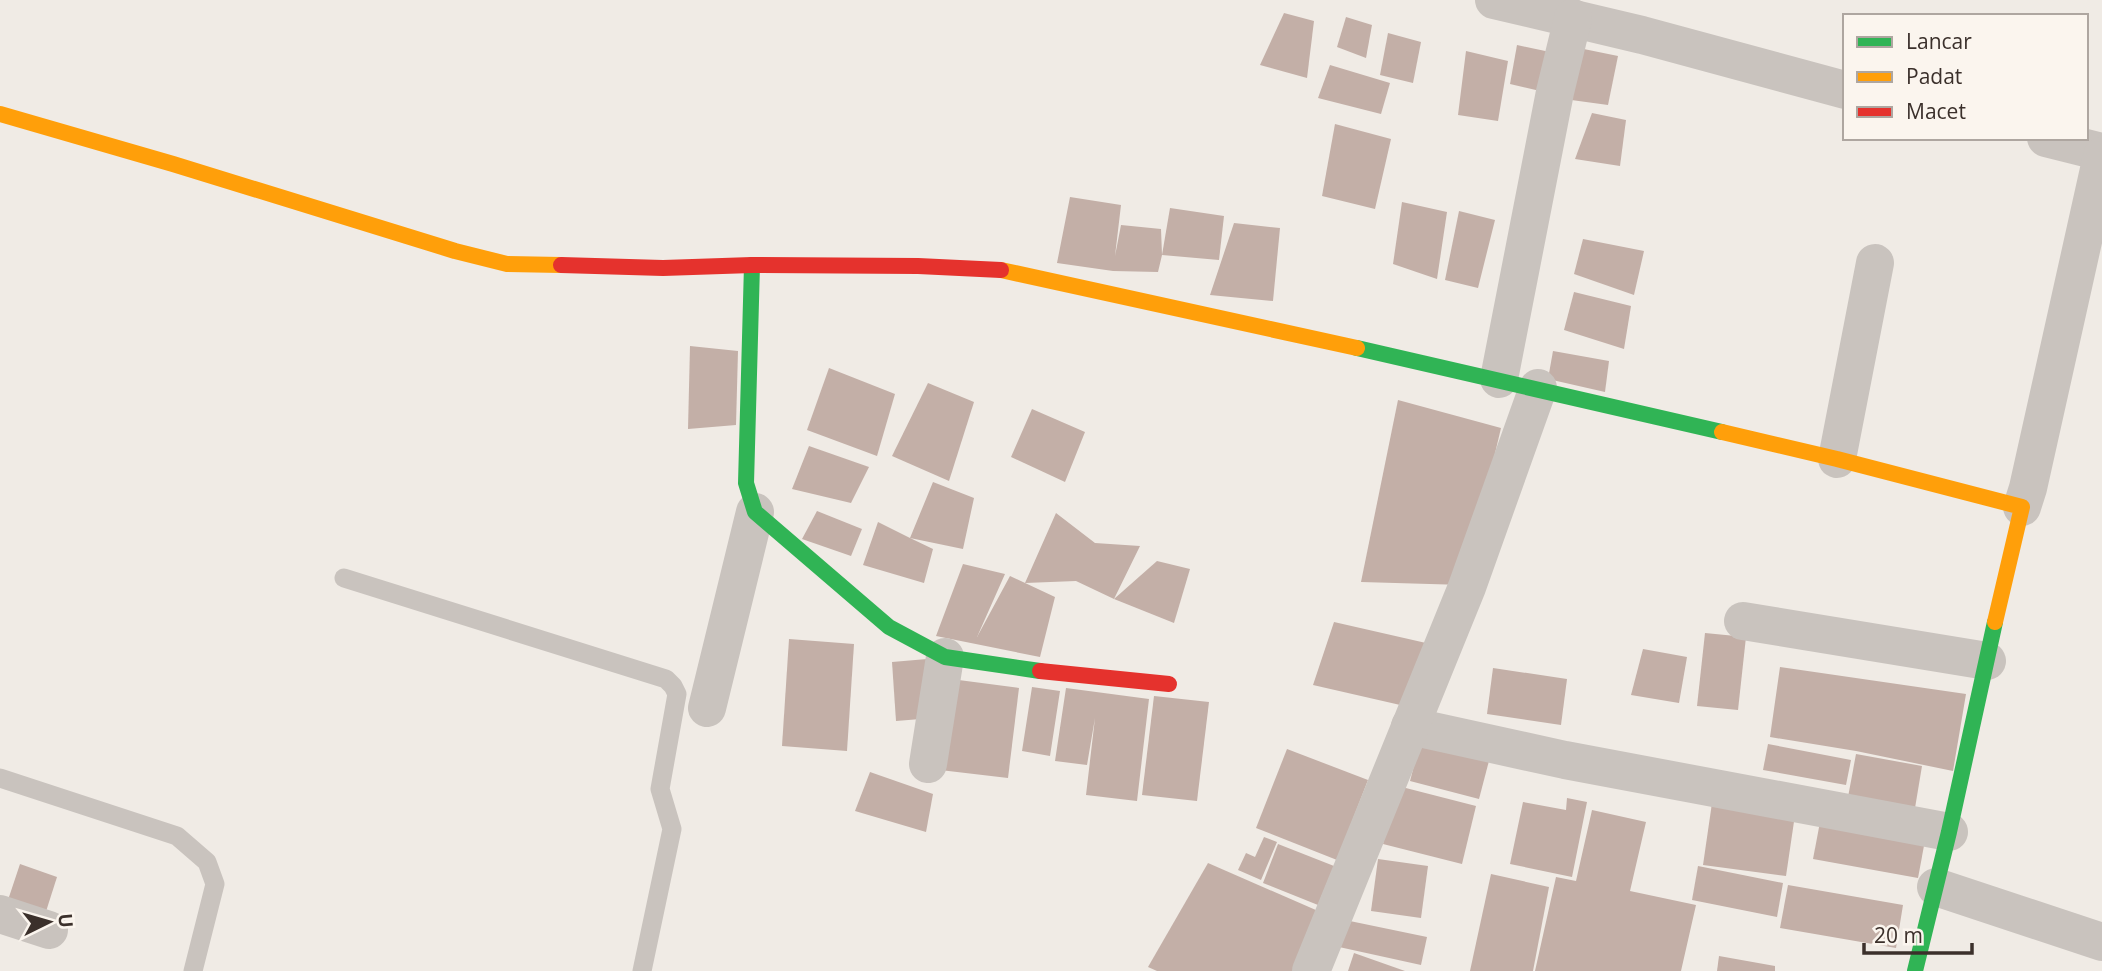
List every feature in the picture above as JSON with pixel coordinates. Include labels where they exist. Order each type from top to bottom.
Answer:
[{"type":"street","points":[[1494,0],[1573,18],[1843,89]]},
{"type":"street","points":[[1499,379],[1555,92],[1573,18]]},
{"type":"street","points":[[0,114],[173,164],[454,251],[507,264],[663,268],[752,265],[918,266],[1007,270],[1538,388],[1838,459],[2022,507]]},
{"type":"street","points":[[1915,971],[2015,531],[2028,488],[2102,154],[2053,140]]},
{"type":"street","points":[[1838,459],[1875,263]]},
{"type":"street","points":[[707,709],[755,512],[746,483],[752,265]]},
{"type":"street","points":[[1311,971],[1467,587],[1538,388]]},
{"type":"street","points":[[755,512],[889,627],[945,657],[1010,668],[1169,684]]},
{"type":"street","points":[[1743,621],[1987,661]]},
{"type":"street","points":[[928,764],[945,657]]},
{"type":"street","points":[[1410,726],[1565,760],[1948,832]]},
{"type":"street","points":[[1936,887],[2102,942]]},
{"type":"street","points":[[0,914],[49,930]]},
{"type":"lane","points":[[344,578],[666,679],[673,686],[677,694],[660,789],[672,829],[642,971]]},
{"type":"lane","points":[[0,778],[177,836],[207,862],[215,884],[193,971]]},
{"type":"building","points":[[1284,13],[1314,21],[1307,78],[1260,65]]},
{"type":"building","points":[[1346,17],[1372,25],[1366,58],[1337,47]]},
{"type":"building","points":[[1388,33],[1421,42],[1413,83],[1380,75]]},
{"type":"building","points":[[1517,45],[1550,52],[1553,94],[1510,84]]},
{"type":"building","points":[[1574,47],[1618,56],[1608,105],[1564,99]]},
{"type":"building","points":[[1466,51],[1508,61],[1498,121],[1458,115]]},
{"type":"building","points":[[1330,65],[1390,83],[1381,114],[1318,98]]},
{"type":"building","points":[[1592,113],[1626,120],[1620,166],[1575,159]]},
{"type":"building","points":[[1335,124],[1391,139],[1375,209],[1322,196]]},
{"type":"building","points":[[1070,197],[1121,205],[1115,256],[1121,225],[1161,229],[1162,255],[1158,272],[1113,271],[1057,263]]},
{"type":"building","points":[[1402,202],[1447,212],[1437,279],[1393,264]]},
{"type":"building","points":[[1170,208],[1224,216],[1219,260],[1162,255]]},
{"type":"building","points":[[1459,211],[1495,220],[1478,288],[1445,280]]},
{"type":"building","points":[[1234,223],[1280,228],[1273,301],[1210,295]]},
{"type":"building","points":[[1583,239],[1644,251],[1634,295],[1574,274]]},
{"type":"building","points":[[1574,292],[1631,306],[1624,349],[1564,330]]},
{"type":"building","points":[[690,346],[738,351],[736,425],[688,429]]},
{"type":"building","points":[[1553,351],[1609,361],[1605,392],[1548,379]]},
{"type":"building","points":[[829,368],[895,394],[877,456],[807,430]]},
{"type":"building","points":[[928,383],[974,402],[949,481],[892,456]]},
{"type":"building","points":[[1398,400],[1501,428],[1464,585],[1361,582]]},
{"type":"building","points":[[1032,409],[1085,432],[1065,482],[1011,457]]},
{"type":"building","points":[[809,446],[869,467],[851,503],[792,489]]},
{"type":"building","points":[[933,482],[974,498],[963,549],[910,538]]},
{"type":"building","points":[[817,511],[862,529],[851,556],[802,539]]},
{"type":"building","points":[[1056,513],[1095,543],[1140,546],[1114,599],[1076,581],[1025,583]]},
{"type":"building","points":[[878,522],[933,549],[924,583],[863,565]]},
{"type":"building","points":[[1157,561],[1190,569],[1174,623],[1114,599]]},
{"type":"building","points":[[963,564],[1005,574],[977,637],[1010,576],[1055,597],[1040,657],[936,636]]},
{"type":"building","points":[[1334,622],[1426,643],[1409,707],[1313,685]]},
{"type":"building","points":[[1705,633],[1746,637],[1738,710],[1697,706]]},
{"type":"building","points":[[789,639],[854,644],[847,751],[782,746]]},
{"type":"building","points":[[1643,649],[1687,657],[1679,703],[1631,695]]},
{"type":"building","points":[[927,659],[933,718],[896,721],[892,662]]},
{"type":"building","points":[[1780,667],[1966,694],[1953,771],[1770,737]]},
{"type":"building","points":[[1493,668],[1567,679],[1561,725],[1487,714]]},
{"type":"building","points":[[951,679],[1019,688],[1008,778],[940,770]]},
{"type":"building","points":[[1032,687],[1060,691],[1050,756],[1022,751]]},
{"type":"building","points":[[1066,688],[1149,699],[1137,801],[1086,795],[1095,718],[1087,765],[1055,761]]},
{"type":"building","points":[[1154,696],[1209,702],[1197,801],[1142,795]]},
{"type":"building","points":[[1421,739],[1490,757],[1479,799],[1410,781]]},
{"type":"building","points":[[1768,744],[1851,760],[1846,785],[1763,770]]},
{"type":"building","points":[[1287,749],[1368,780],[1337,860],[1256,828]]},
{"type":"building","points":[[1856,754],[1922,766],[1913,820],[1846,808]]},
{"type":"building","points":[[870,772],[933,794],[926,832],[855,811]]},
{"type":"building","points":[[1398,786],[1476,806],[1462,864],[1383,844]]},
{"type":"building","points":[[1713,796],[1796,808],[1786,876],[1703,865]]},
{"type":"building","points":[[1567,798],[1587,802],[1572,877],[1510,864],[1523,802],[1566,810]]},
{"type":"building","points":[[1592,810],[1646,822],[1630,891],[1696,905],[1681,971],[1535,971],[1556,877],[1576,881]]},
{"type":"building","points":[[1821,817],[1926,835],[1918,878],[1813,859]]},
{"type":"building","points":[[1264,837],[1277,842],[1261,880],[1238,870],[1246,853],[1255,857]]},
{"type":"building","points":[[1278,844],[1334,866],[1318,905],[1263,883]]},
{"type":"building","points":[[1378,859],[1428,866],[1421,918],[1371,911]]},
{"type":"building","points":[[1208,863],[1325,914],[1303,971],[1157,971],[1148,967]]},
{"type":"building","points":[[20,864],[57,877],[42,924],[8,900]]},
{"type":"building","points":[[1698,866],[1783,883],[1777,917],[1692,900]]},
{"type":"building","points":[[1491,874],[1549,887],[1533,971],[1470,971]]},
{"type":"building","points":[[1788,885],[1903,905],[1896,948],[1780,928]]},
{"type":"building","points":[[1345,920],[1427,937],[1421,965],[1339,947]]},
{"type":"building","points":[[1354,953],[1405,971],[1348,971]]},
{"type":"building","points":[[1719,956],[1775,966],[1775,971],[1717,971]]},
{"type":"traffic: fast","points":[[752,265],[746,483],[755,512],[889,627],[945,657],[1040,671]]},
{"type":"traffic: fast","points":[[1357,348],[1722,432]]},
{"type":"traffic: fast","points":[[1915,971],[1995,622]]},
{"type":"traffic: slow","points":[[0,114],[455,251],[507,264],[561,265]]},
{"type":"traffic: slow","points":[[1001,270],[1357,348]]},
{"type":"traffic: slow","points":[[1722,432],[2022,507],[1995,622]]},
{"type":"traffic: jam","points":[[561,265],[663,268],[752,265],[918,266],[1001,270]]},
{"type":"traffic: jam","points":[[1040,671],[1169,684]]}]
